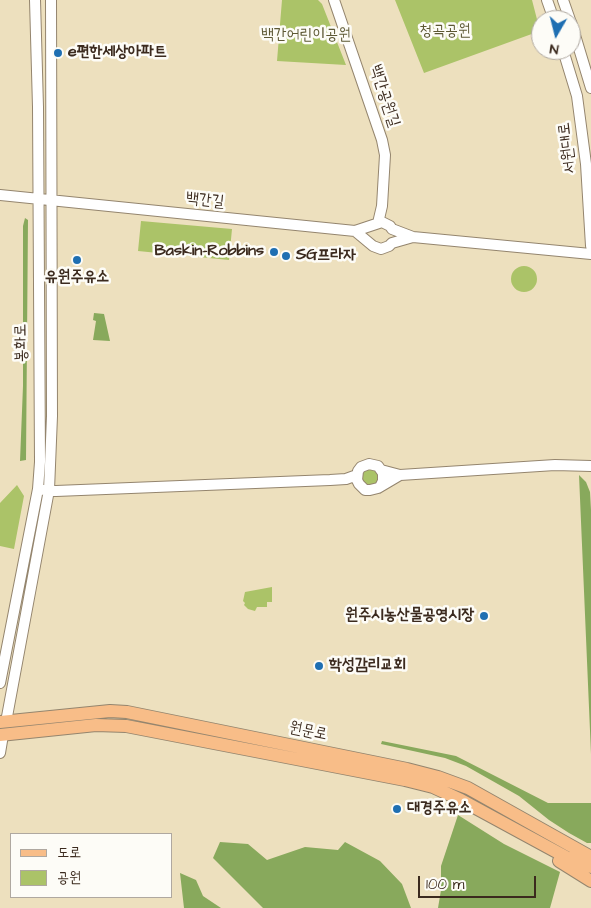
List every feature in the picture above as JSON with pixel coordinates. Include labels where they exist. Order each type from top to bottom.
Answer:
[{"type":"main road","name":"원문로","points":[[3,722],[110,711],[128,712],[366,766],[433,787],[462,800],[566,857],[591,867]]},
{"type":"main road","name":"봉화로","points":[[2,735],[3,722]]},
{"type":"main road","name":"원문로","points":[[2,735],[96,725],[118,726],[438,777],[468,788],[591,857]]},
{"type":"main road","points":[[462,800],[591,882]]},
{"type":"main road","points":[[574,848],[591,852]]},
{"type":"street","name":"봉화로","points":[[0,683],[38,489],[40,462],[39,200],[35,0]]},
{"type":"street","name":"봉화로","points":[[3,722],[49,490],[52,416],[51,0]]},
{"type":"street","name":"백간공원길","points":[[334,0],[364,82],[382,140],[385,156],[382,226]]},
{"type":"street","points":[[581,54],[591,88]]},
{"type":"street","name":"서원대로","points":[[566,60],[577,96],[586,164],[591,246]]},
{"type":"street","points":[[0,195],[39,200]]},
{"type":"street","name":"백간길","points":[[39,200],[355,232]]},
{"type":"street","points":[[382,226],[394,234],[392,243]]},
{"type":"street","points":[[370,243],[368,235],[382,226]]},
{"type":"street","points":[[355,232],[382,226],[413,237],[591,254]]},
{"type":"street","points":[[355,232],[381,249],[392,243],[413,237]]},
{"type":"street","points":[[400,475],[378,488],[370,490],[362,487],[358,480],[358,471],[365,465],[374,464],[381,470],[400,475],[555,465],[591,466]]},
{"type":"street","points":[[381,470],[383,477],[381,485]]},
{"type":"street","points":[[38,489],[56,491],[358,480]]},
{"type":"street","name":"봉화로","points":[[0,753],[2,735]]},
{"type":"green space","name":"백간어린이공원","points":[[282,0],[318,0],[322,4],[346,65],[277,61]]},
{"type":"green space","name":"청곡공원","points":[[395,0],[532,0],[535,10],[531,10],[531,34],[424,73]]},
{"type":"green space","points":[[25,218],[28,220],[26,460],[20,461],[23,386],[23,226]]},
{"type":"green space","points":[[141,221],[232,229],[229,260],[138,251]]},
{"type":"green space","points":[[524,266],[533,270],[537,279],[533,288],[524,292],[515,288],[511,279],[515,270]]},
{"type":"green space","points":[[94,313],[104,314],[110,341],[93,340],[96,321],[93,320]]},
{"type":"green space","points":[[370,468],[378,472],[378,483],[370,487],[362,482],[362,473]]},
{"type":"green space","points":[[579,475],[586,482],[590,492],[591,510],[591,754]]},
{"type":"green space","points":[[17,485],[24,496],[14,549],[0,546],[0,503]]},
{"type":"green space","points":[[272,587],[272,602],[267,602],[267,607],[257,607],[255,611],[248,609],[244,605],[245,592]]},
{"type":"green space","points":[[382,741],[456,756],[548,803],[591,803],[591,843],[587,843],[569,833],[519,796],[466,766],[445,758],[381,744]]},
{"type":"green space","points":[[458,815],[504,844],[560,872],[550,908],[438,908],[441,890],[441,866]]},
{"type":"green space","points":[[220,842],[248,844],[267,860],[305,847],[338,850],[345,842],[380,861],[402,884],[411,908],[263,908],[213,858]]},
{"type":"green space","points":[[180,873],[196,880],[203,896],[221,908],[184,908]]},
{"type":"place","name":"e편한세상아파트","points":[[58,53]]},
{"type":"place","name":"Baskin-Robbins","points":[[274,252]]},
{"type":"place","name":"SG프라자","points":[[286,256]]},
{"type":"place","name":"유원주유소","points":[[77,260]]},
{"type":"place","name":"원주시농산물공영시장","points":[[484,616]]},
{"type":"place","name":"학성감리교회","points":[[319,666]]},
{"type":"place","name":"대경주유소","points":[[397,809]]}]
